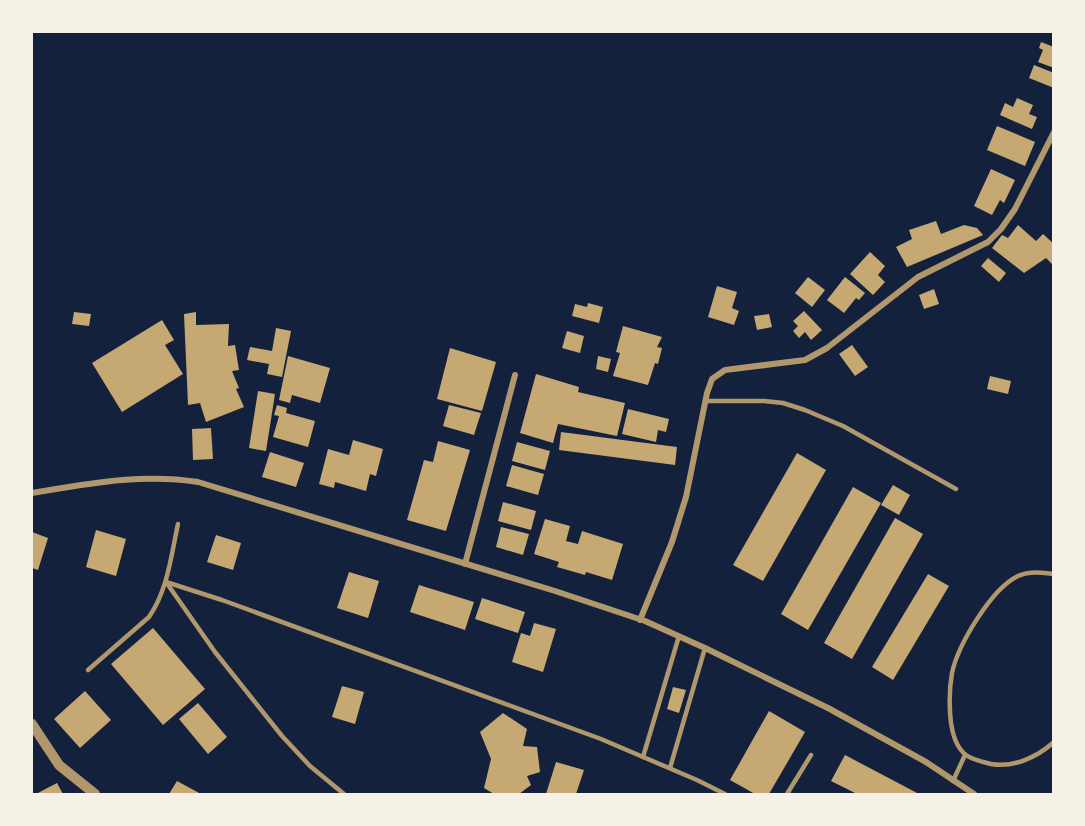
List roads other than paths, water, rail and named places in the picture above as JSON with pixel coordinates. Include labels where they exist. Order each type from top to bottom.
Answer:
[{"type":"street","points":[[640,620],[668,552],[686,496],[705,401],[712,379],[725,370],[805,360],[814,356],[918,277],[988,242],[1015,209],[1053,132]]},
{"type":"street","points":[[465,564],[515,375]]},
{"type":"street","points":[[32,493],[115,480],[178,479],[198,482],[640,620],[705,648],[828,708],[926,762],[974,795]]},
{"type":"street","points":[[32,724],[59,765],[95,795]]},
{"type":"street","points":[[956,783],[957,795]]},
{"type":"lane","points":[[705,401],[764,401],[783,403],[805,410],[843,426],[956,489]]},
{"type":"lane","points":[[88,670],[149,617],[166,582],[178,524]]},
{"type":"lane","points":[[1053,574],[1029,573],[1018,576],[1008,582],[986,607],[962,648],[953,670],[949,707],[955,741],[965,755],[983,762],[995,765],[1011,764],[1034,757],[1053,742]]},
{"type":"lane","points":[[166,582],[222,600],[601,739],[670,768],[725,795]]},
{"type":"lane","points":[[166,582],[215,652],[282,736],[310,766],[344,795]]},
{"type":"lane","points":[[643,757],[679,636]]},
{"type":"lane","points":[[670,768],[705,648]]},
{"type":"lane","points":[[788,795],[811,755]]},
{"type":"lane","points":[[956,783],[965,755]]}]
